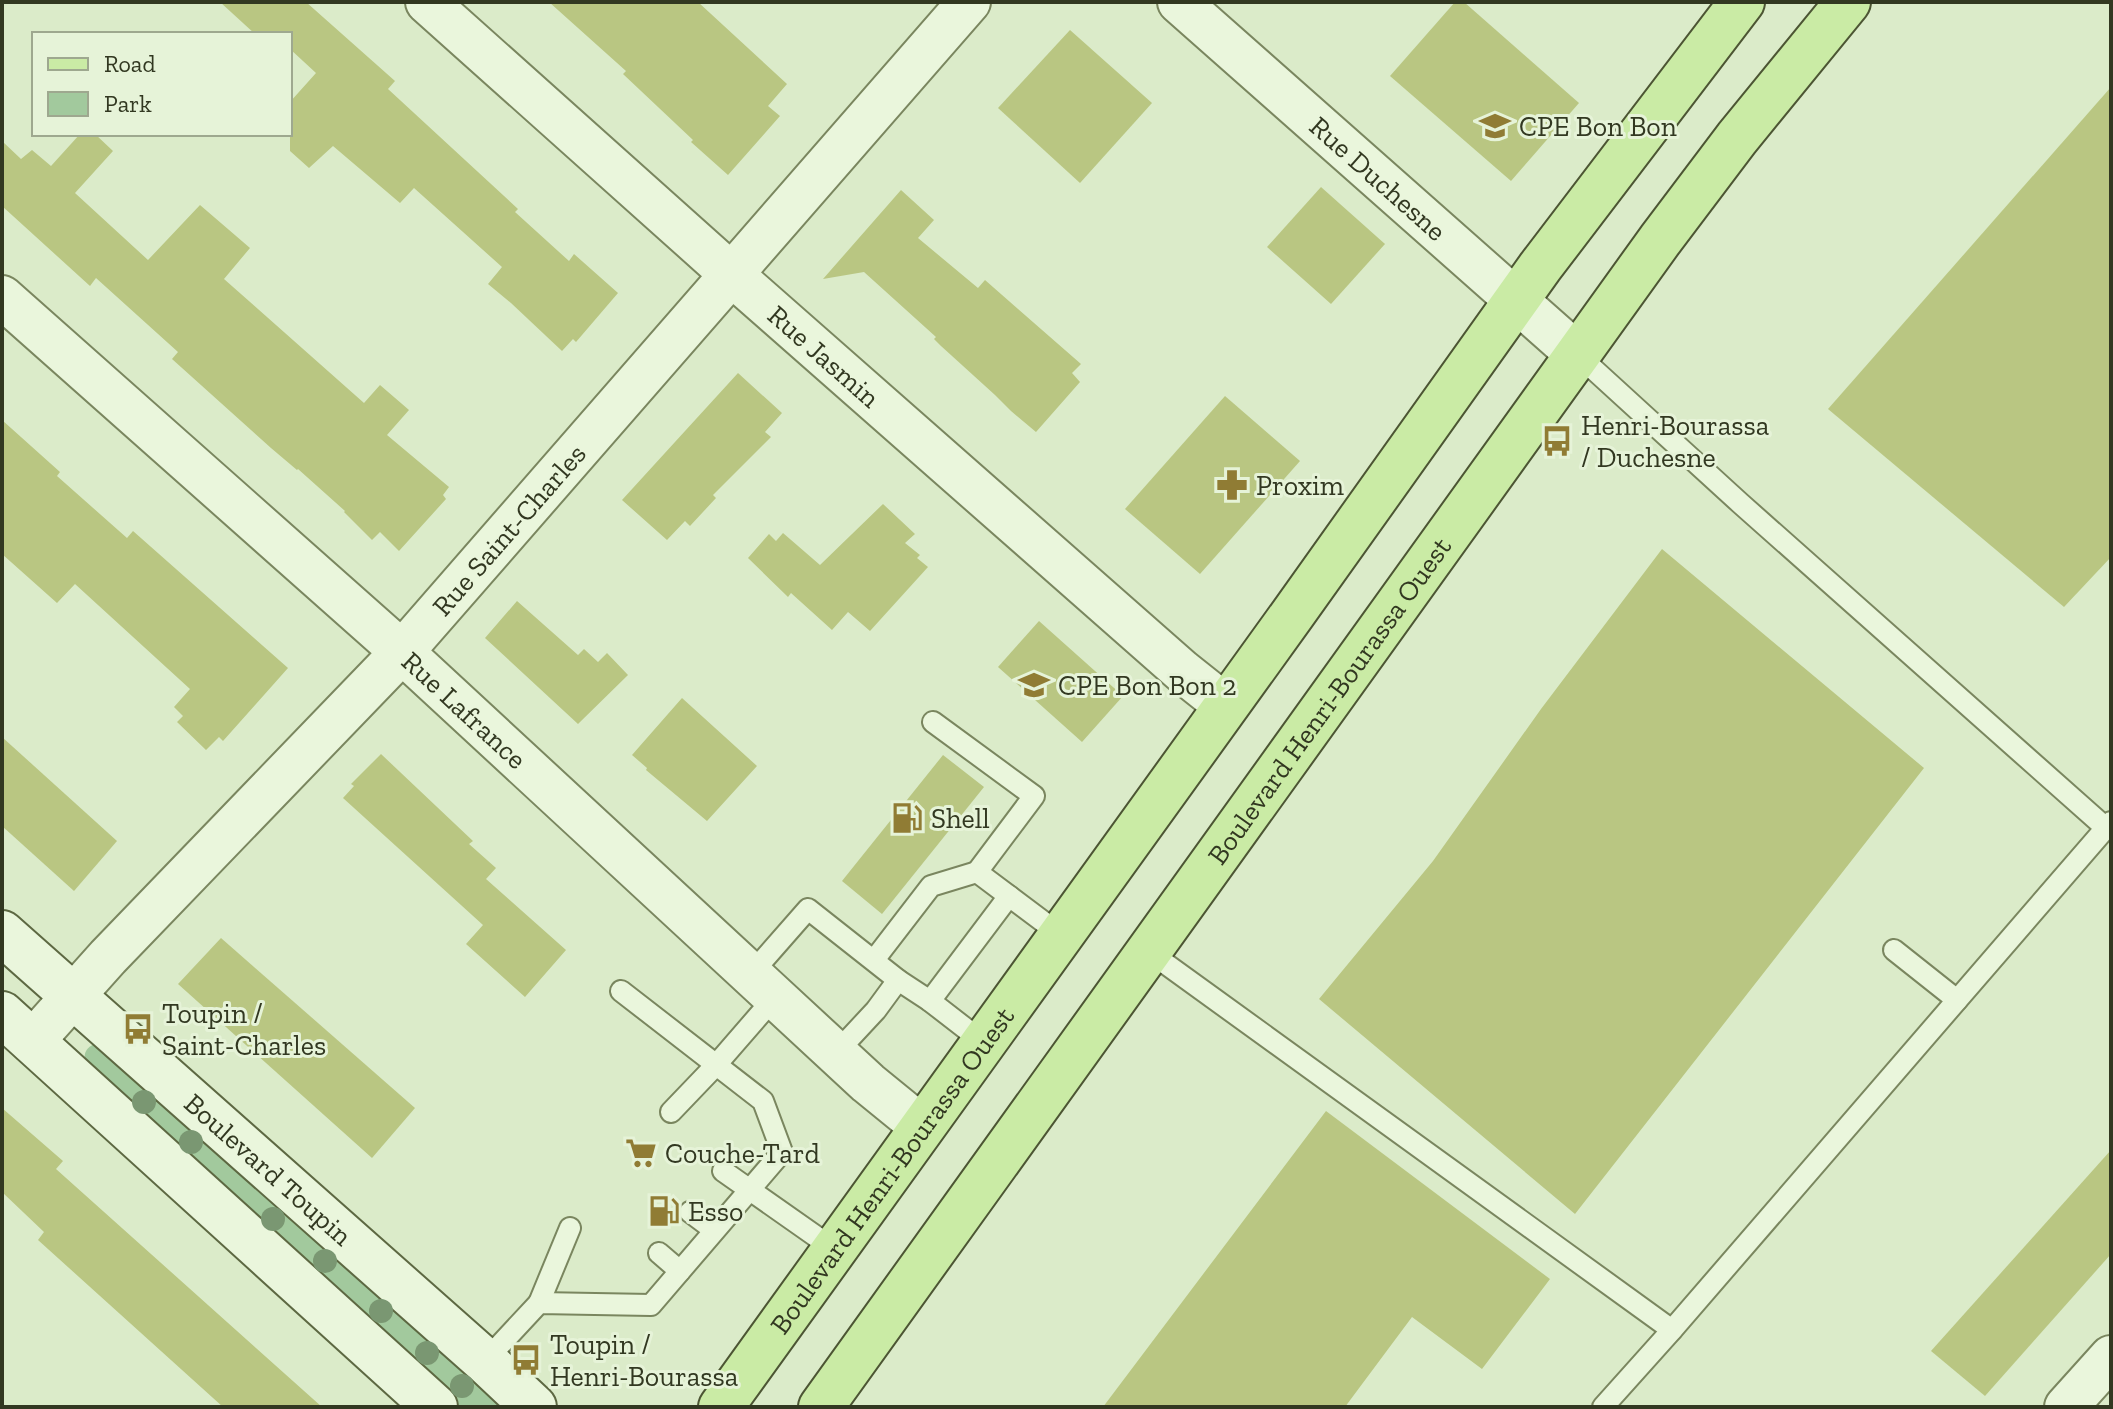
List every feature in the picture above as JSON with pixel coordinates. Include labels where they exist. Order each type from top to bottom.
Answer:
[{"type":"main road","name":"Boulevard Henri-Bourassa Ouest","points":[[721,1407],[1516,301],[1608,175],[1742,2]]},
{"type":"main road","name":"Boulevard Henri-Bourassa Ouest","points":[[821,1407],[1651,252],[1727,151],[1848,2]]},
{"type":"street","name":"Rue Jasmin","points":[[427,2],[731,274],[1182,671],[1226,706]]},
{"type":"street","name":"Rue Saint-Charles","points":[[17,1028],[74,996],[402,652],[969,2]]},
{"type":"street","name":"Rue Duchesne","points":[[1179,2],[1578,355]]},
{"type":"street","name":"Rue Lafrance","points":[[2,297],[402,652],[868,1083],[922,1127]]},
{"type":"street","name":"Boulevard Toupin","points":[[2,933],[534,1407]]},
{"type":"street","points":[[17,1028],[435,1407]]},
{"type":"street","points":[[2066,1407],[2111,1357]]},
{"type":"lane","points":[[1578,355],[1764,524],[2108,825],[1603,1407]]},
{"type":"lane","points":[[874,960],[931,886],[977,872],[1034,796],[933,722]]},
{"type":"lane","points":[[977,872],[1061,935]]},
{"type":"lane","points":[[930,1001],[1009,896]]},
{"type":"lane","points":[[671,1112],[716,1065],[808,909],[983,1042]]},
{"type":"lane","points":[[1894,950],[1957,1000]]},
{"type":"lane","points":[[1148,951],[1672,1330]]},
{"type":"lane","points":[[836,1053],[876,1010],[898,980]]},
{"type":"lane","points":[[539,1303],[651,1305],[782,1152],[763,1101],[621,991]]},
{"type":"lane","points":[[723,1171],[834,1249]]},
{"type":"lane","points":[[690,1212],[714,1230]]},
{"type":"lane","points":[[485,1361],[539,1303],[570,1228]]},
{"type":"lane","points":[[659,1253],[680,1271]]},
{"type":"green space","points":[[94,1044],[103,1044],[512,1407],[461,1407],[95,1079],[85,1056]]},
{"type":"building","points":[[220,2],[306,2],[395,81],[388,89],[518,209],[515,212],[569,261],[574,254],[618,293],[576,342],[573,339],[562,351],[488,284],[502,267],[414,188],[400,203],[333,146],[309,168],[290,151],[292,100],[316,73],[292,51],[292,32],[253,32]]},
{"type":"building","points":[[549,2],[698,2],[787,84],[768,106],[780,116],[728,175],[623,74],[626,71]]},
{"type":"building","points":[[1455,2],[1464,2],[1579,103],[1511,181],[1390,76]]},
{"type":"building","points":[[1070,30],[1152,103],[1080,183],[998,108]]},
{"type":"building","points":[[2111,87],[2111,557],[2064,607],[1828,409]]},
{"type":"building","points":[[78,136],[97,136],[113,151],[75,193],[148,260],[200,205],[250,248],[224,279],[364,403],[380,385],[409,410],[387,435],[449,487],[443,495],[446,499],[399,551],[380,532],[372,540],[345,511],[172,359],[178,352],[96,278],[90,286],[2,206],[2,141],[21,159],[32,150],[51,166]]},
{"type":"building","points":[[1321,187],[1385,244],[1331,304],[1267,247]]},
{"type":"building","points":[[901,190],[934,220],[918,238],[978,288],[985,280],[1081,364],[1072,373],[1080,382],[1036,432],[864,272],[823,279]]},
{"type":"building","points":[[738,373],[782,413],[765,432],[771,437],[713,495],[716,498],[690,526],[685,521],[667,540],[622,500]]},
{"type":"building","points":[[1225,396],[1300,461],[1200,574],[1125,509]]},
{"type":"building","points":[[2,420],[60,472],[57,476],[127,538],[133,531],[288,668],[223,741],[219,737],[206,750],[177,722],[183,716],[174,707],[190,689],[75,584],[57,603],[2,554]]},
{"type":"building","points":[[883,504],[915,534],[905,543],[920,555],[917,558],[928,567],[870,631],[848,612],[832,630],[791,593],[788,597],[748,558],[769,534],[776,541],[783,533],[820,565]]},
{"type":"building","points":[[1662,549],[1924,768],[1575,1214],[1319,999],[1433,861],[1541,709]]},
{"type":"building","points":[[517,601],[578,655],[584,649],[598,662],[607,653],[628,675],[578,724],[485,638]]},
{"type":"building","points":[[1039,621],[1123,696],[1082,742],[998,667]]},
{"type":"building","points":[[682,698],[757,766],[707,821],[632,755]]},
{"type":"building","points":[[2,737],[117,841],[74,891],[2,826]]},
{"type":"building","points":[[381,754],[473,841],[469,844],[496,868],[486,879],[566,950],[525,997],[466,944],[483,925],[343,798],[354,786],[351,784]]},
{"type":"building","points":[[943,755],[984,787],[882,914],[842,881]]},
{"type":"building","points":[[221,938],[415,1108],[372,1158],[178,984]]},
{"type":"building","points":[[2,1108],[63,1161],[56,1169],[322,1407],[223,1407],[38,1240],[44,1232],[2,1192]]},
{"type":"building","points":[[1326,1111],[1550,1279],[1482,1369],[1412,1317],[1345,1407],[1103,1407]]},
{"type":"building","points":[[2111,1150],[2111,1254],[1985,1396],[1931,1351]]},
{"type":"place","name":"CPE Bon Bon","points":[[1495,126]]},
{"type":"place","name":"Henri-Bourassa / Duchesne","points":[[1557,441]]},
{"type":"place","name":"Proxim","points":[[1232,485]]},
{"type":"place","name":"CPE Bon Bon 2","points":[[1034,685]]},
{"type":"place","name":"Shell","points":[[907,818]]},
{"type":"place","name":"Toupin / Saint-Charles","points":[[138,1029]]},
{"type":"place","name":"Couche-Tard","points":[[641,1153]]},
{"type":"place","name":"Esso","points":[[664,1211]]},
{"type":"place","name":"Toupin / Henri-Bourassa","points":[[526,1360]]}]
